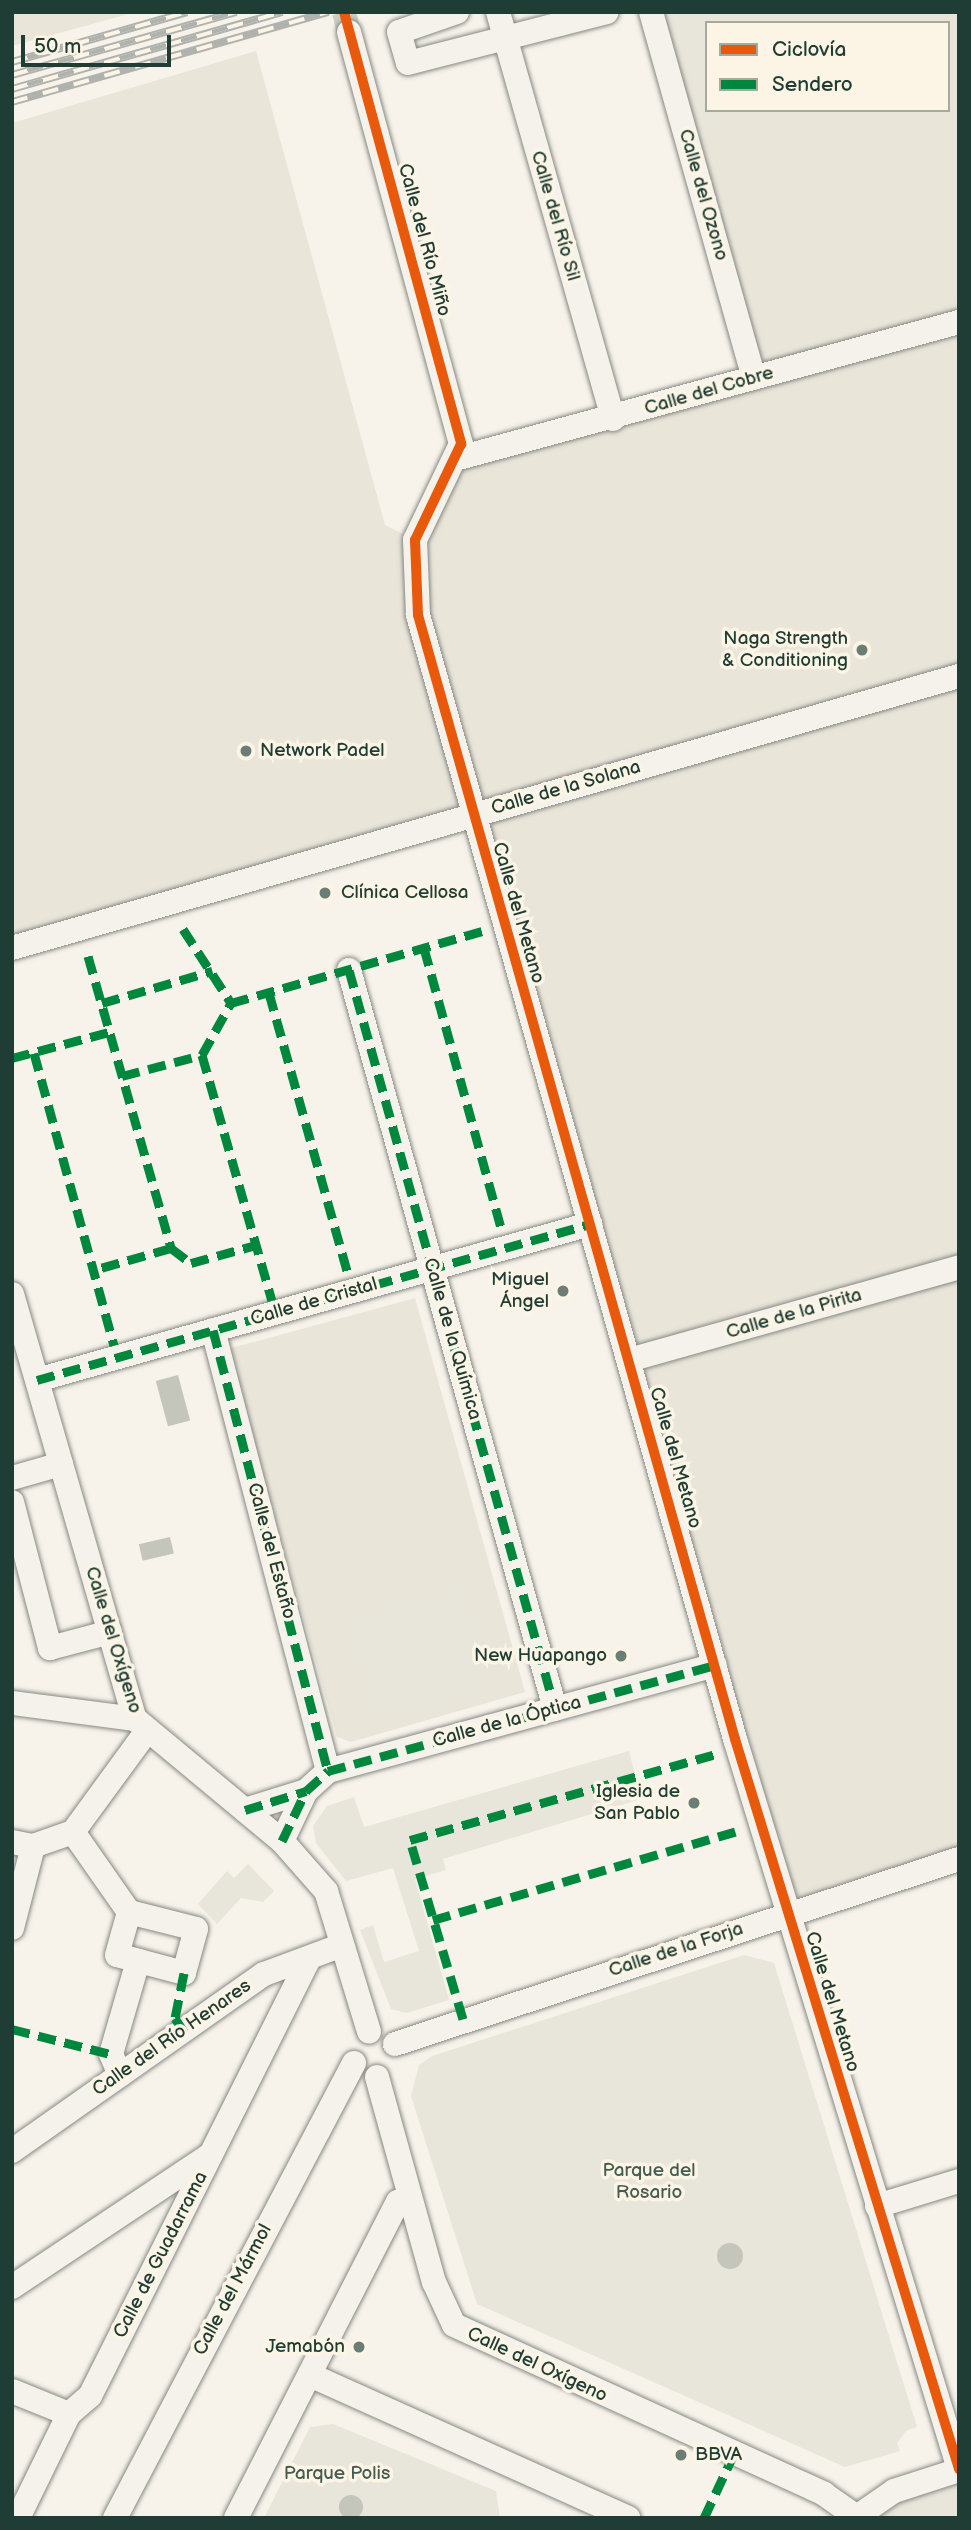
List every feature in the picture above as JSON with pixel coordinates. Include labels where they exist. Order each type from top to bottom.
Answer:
[{"type":"street","points":[[457,12],[399,32],[408,63],[607,12]]},
{"type":"street","name":"Calle del Río Sil","points":[[498,12],[613,419]]},
{"type":"street","name":"Calle del Ozono","points":[[651,12],[754,378]]},
{"type":"street","name":"Calle del Río Miño","points":[[349,32],[458,428],[459,458]]},
{"type":"street","name":"Calle del Cobre","points":[[459,458],[613,419],[959,322]]},
{"type":"street","name":"Calle del Metano","points":[[459,458],[415,540],[412,588],[472,815],[787,1915],[959,2469]]},
{"type":"street","name":"Calle de la Solana","points":[[12,948],[959,676]]},
{"type":"street","name":"Calle de la Química","points":[[349,970],[555,1709]]},
{"type":"street","name":"Calle de Cristal","points":[[37,1380],[590,1224]]},
{"type":"street","name":"Calle de la Pirita","points":[[629,1360],[959,1268]]},
{"type":"street","name":"Calle del Oxígeno","points":[[14,1310],[110,1632],[141,1725],[282,1841],[326,1891],[369,2032]]},
{"type":"street","name":"Calle del Estaño","points":[[213,1330],[328,1771]]},
{"type":"street","points":[[12,1478],[61,1464]]},
{"type":"street","points":[[14,1514],[50,1648],[110,1632]]},
{"type":"street","name":"Calle de la Óptica","points":[[282,1841],[306,1791],[328,1771],[715,1665]]},
{"type":"street","points":[[12,1703],[141,1725],[73,1832],[22,1844],[12,1928]]},
{"type":"street","name":"Calle de la Óptica","points":[[245,1810],[306,1791]]},
{"type":"street","points":[[73,1832],[129,1913],[195,1929],[184,1973],[117,1955],[129,1913]]},
{"type":"street","name":"Calle de la Forja","points":[[395,2043],[959,1859]]},
{"type":"street","name":"Calle de Guadarrama","points":[[18,2518],[69,2414],[90,2396],[212,2154],[290,1975],[309,1958],[342,1945]]},
{"type":"street","points":[[120,2075],[111,2054],[138,1961]]},
{"type":"street","name":"Calle del Río Henares","points":[[12,2151],[120,2075],[290,1975]]},
{"type":"street","points":[[369,2032],[395,2043],[395,2065],[377,2077],[354,2063],[354,2044],[369,2032]]},
{"type":"street","name":"Calle del Mármol","points":[[115,2518],[354,2063]]},
{"type":"street","name":"Calle del Oxígeno","points":[[377,2077],[408,2198],[454,2325],[824,2494],[856,2517]]},
{"type":"street","points":[[12,2287],[212,2154]]},
{"type":"street","points":[[877,2206],[959,2181]]},
{"type":"street","points":[[236,2518],[398,2202],[408,2198]]},
{"type":"street","points":[[310,2375],[594,2513],[628,2518]]},
{"type":"street","points":[[12,2391],[69,2414]]},
{"type":"street","points":[[856,2517],[894,2491],[959,2469]]},
{"type":"shaded area","points":[[12,12],[136,12],[12,46]]},
{"type":"shaded area","points":[[651,12],[959,12],[959,1859],[787,1915],[472,815],[12,948],[12,123],[256,51],[385,525],[415,540],[459,458],[754,378]]},
{"type":"shaded area","points":[[415,1298],[525,1692],[351,1742],[337,1737],[228,1349]]},
{"type":"shaded area","points":[[178,1375],[190,1420],[168,1426],[156,1381]]},
{"type":"shaded area","points":[[170,1537],[174,1554],[143,1561],[139,1544]]},
{"type":"shaded area","points":[[730,2243],[739,2247],[743,2256],[739,2265],[730,2269],[721,2265],[717,2256],[721,2247]]},
{"type":"shaded area","points":[[351,2495],[359,2499],[363,2507],[359,2515],[351,2519],[343,2515],[339,2507],[343,2499]]},
{"type":"green space","points":[[671,12],[724,12],[726,21],[705,21],[705,112],[743,112],[703,124]]},
{"type":"green space","points":[[462,1585],[493,1692],[375,1725],[345,1619]]},
{"type":"green space","points":[[629,1751],[641,1799],[443,1859],[446,1870],[415,1879],[449,2000],[407,2013],[391,2009],[360,1930],[373,1925],[384,1962],[419,1951],[393,1868],[346,1881],[316,1843],[313,1826],[327,1806],[354,1797],[364,1827]]},
{"type":"green space","points":[[248,1864],[274,1891],[263,1902],[241,1898],[217,1924],[198,1904],[227,1871],[234,1878]]},
{"type":"green space","name":"Parque del Rosario","points":[[744,1955],[774,1963],[917,2427],[906,2431],[897,2443],[900,2451],[845,2467],[477,2304],[411,2096],[419,2065],[432,2056]]},
{"type":"green space","name":"Parque Polis","points":[[333,2424],[496,2491],[500,2518],[264,2518],[310,2427]]},
{"type":"green space","points":[[959,2483],[959,2518],[876,2518],[899,2502]]},
{"type":"tunnel","points":[[344,12],[349,32]]},
{"type":"railway","points":[[12,62],[187,12]]},
{"type":"railway","points":[[12,75],[236,12]]},
{"type":"railway","points":[[12,89],[282,12]]},
{"type":"railway","points":[[12,102],[328,12]]},
{"type":"marked path","points":[[183,929],[231,1003],[482,931]]},
{"type":"marked path","points":[[424,948],[501,1228]]},
{"type":"marked path","points":[[88,956],[171,1248],[94,1270]]},
{"type":"marked path","points":[[349,970],[555,1709]]},
{"type":"marked path","points":[[102,1003],[212,971]]},
{"type":"marked path","points":[[269,993],[349,1278]]},
{"type":"marked path","points":[[202,1055],[231,1003]]},
{"type":"marked path","points":[[12,1058],[109,1032]]},
{"type":"marked path","points":[[34,1053],[114,1345]]},
{"type":"marked path","points":[[202,1055],[272,1300]]},
{"type":"marked path","points":[[122,1076],[202,1055]]},
{"type":"marked path","points":[[37,1380],[590,1224]]},
{"type":"marked path","points":[[171,1248],[191,1263],[256,1245]]},
{"type":"marked path","points":[[213,1330],[328,1771]]},
{"type":"marked path","points":[[282,1841],[306,1791],[328,1771],[715,1665]]},
{"type":"marked path","points":[[463,2019],[410,1840],[720,1753]]},
{"type":"marked path","points":[[245,1810],[306,1791]]},
{"type":"marked path","points":[[433,1920],[741,1830]]},
{"type":"marked path","points":[[184,1973],[175,2018],[184,2032]]},
{"type":"marked path","points":[[12,2029],[111,2054]]},
{"type":"marked path","points":[[704,2518],[734,2454]]},
{"type":"cycle path","points":[[344,12],[461,444],[415,540],[418,615],[735,1739],[959,2469]]},
{"type":"place","name":"Naga Strength & Conditioning","points":[[862,650]]},
{"type":"place","name":"Network Padel","points":[[246,751]]},
{"type":"place","name":"Clínica Cellosa","points":[[325,893]]},
{"type":"place","name":"Miguel Ángel","points":[[563,1291]]},
{"type":"place","name":"New Huapango","points":[[621,1656]]},
{"type":"place","name":"Iglesia de San Pablo","points":[[694,1803]]},
{"type":"place","name":"Jemabón","points":[[359,2347]]},
{"type":"place","name":"BBVA","points":[[681,2455]]}]
